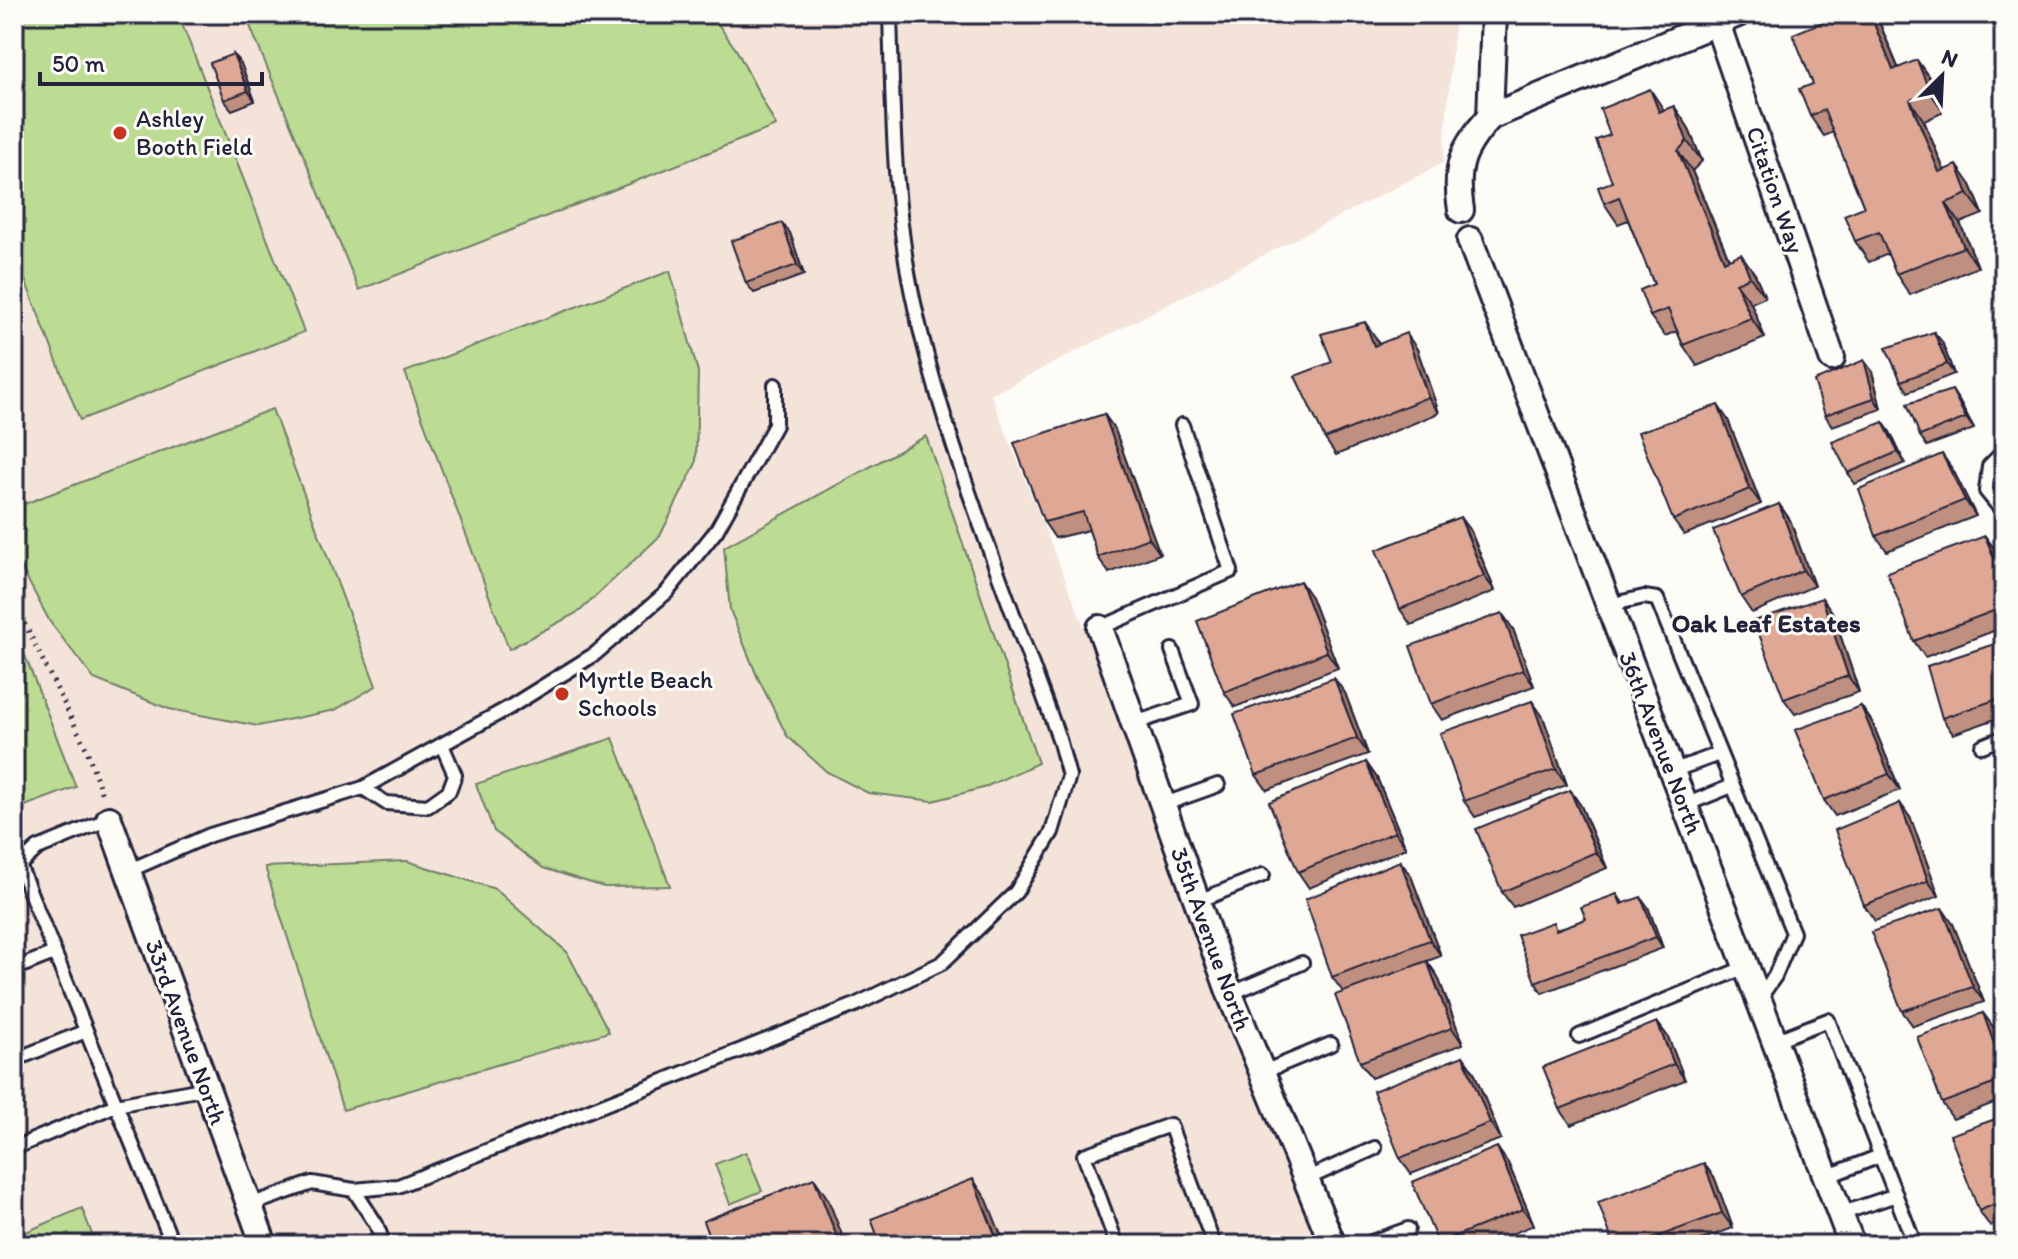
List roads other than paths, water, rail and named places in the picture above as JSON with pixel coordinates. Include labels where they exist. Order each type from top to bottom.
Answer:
[{"type":"street","points":[[1490,117],[1494,14]]},
{"type":"street","name":"Citation Way","points":[[1461,210],[1456,183],[1465,144],[1490,117],[1728,18],[1832,358]]},
{"type":"street","name":"36th Avenue North","points":[[1470,240],[1852,1245]]},
{"type":"street","name":"35th Avenue North","points":[[1100,628],[1230,994],[1333,1245]]},
{"type":"street","name":"33rd Avenue North","points":[[109,819],[264,1245]]},
{"type":"lane","points":[[250,1205],[312,1183],[354,1190],[398,1186],[855,1005],[942,963],[1016,892],[1052,832],[1069,776],[1059,739],[948,424],[914,303],[896,186],[890,14]]},
{"type":"lane","points":[[128,871],[210,835],[363,788],[595,654],[667,592],[716,531],[775,425],[775,385]]},
{"type":"lane","points":[[1100,628],[1231,571],[1182,425]]},
{"type":"lane","points":[[2004,451],[1989,466],[1986,491],[2004,513]]},
{"type":"lane","points":[[1609,605],[1644,597],[1657,599],[1793,933],[1775,976],[1759,999]]},
{"type":"lane","points":[[1132,724],[1192,704],[1172,650]]},
{"type":"lane","points":[[1982,746],[2004,737]]},
{"type":"lane","points":[[363,788],[386,803],[428,806],[449,791],[455,775],[442,745]]},
{"type":"lane","points":[[1672,771],[1719,754]]},
{"type":"lane","points":[[1162,805],[1218,785]]},
{"type":"lane","points":[[1685,805],[1732,786]]},
{"type":"lane","points":[[109,819],[38,848],[16,866],[173,1245]]},
{"type":"lane","points":[[1196,902],[1263,875]]},
{"type":"lane","points":[[14,969],[54,953]]},
{"type":"lane","points":[[1230,994],[1302,963]]},
{"type":"lane","points":[[1579,1036],[1746,967]]},
{"type":"lane","points":[[1774,1041],[1828,1020],[1915,1245]]},
{"type":"lane","points":[[14,1060],[86,1031]]},
{"type":"lane","points":[[1261,1073],[1331,1044]]},
{"type":"lane","points":[[14,1148],[116,1105],[207,1088]]},
{"type":"lane","points":[[1117,1245],[1084,1155],[1170,1125],[1214,1245]]},
{"type":"lane","points":[[1304,1180],[1375,1148]]},
{"type":"lane","points":[[1826,1177],[1880,1156]]},
{"type":"lane","points":[[354,1190],[376,1224],[384,1245]]},
{"type":"lane","points":[[1840,1214],[1896,1195]]},
{"type":"lane","points":[[1363,1245],[1408,1229]]},
{"type":"place","name":"Ashley Booth Field","points":[[120,133]]},
{"type":"place","name":"Myrtle Beach Schools","points":[[562,694]]},
{"type":"district","name":"Oak Leaf Estates","points":[[1766,623]]}]
